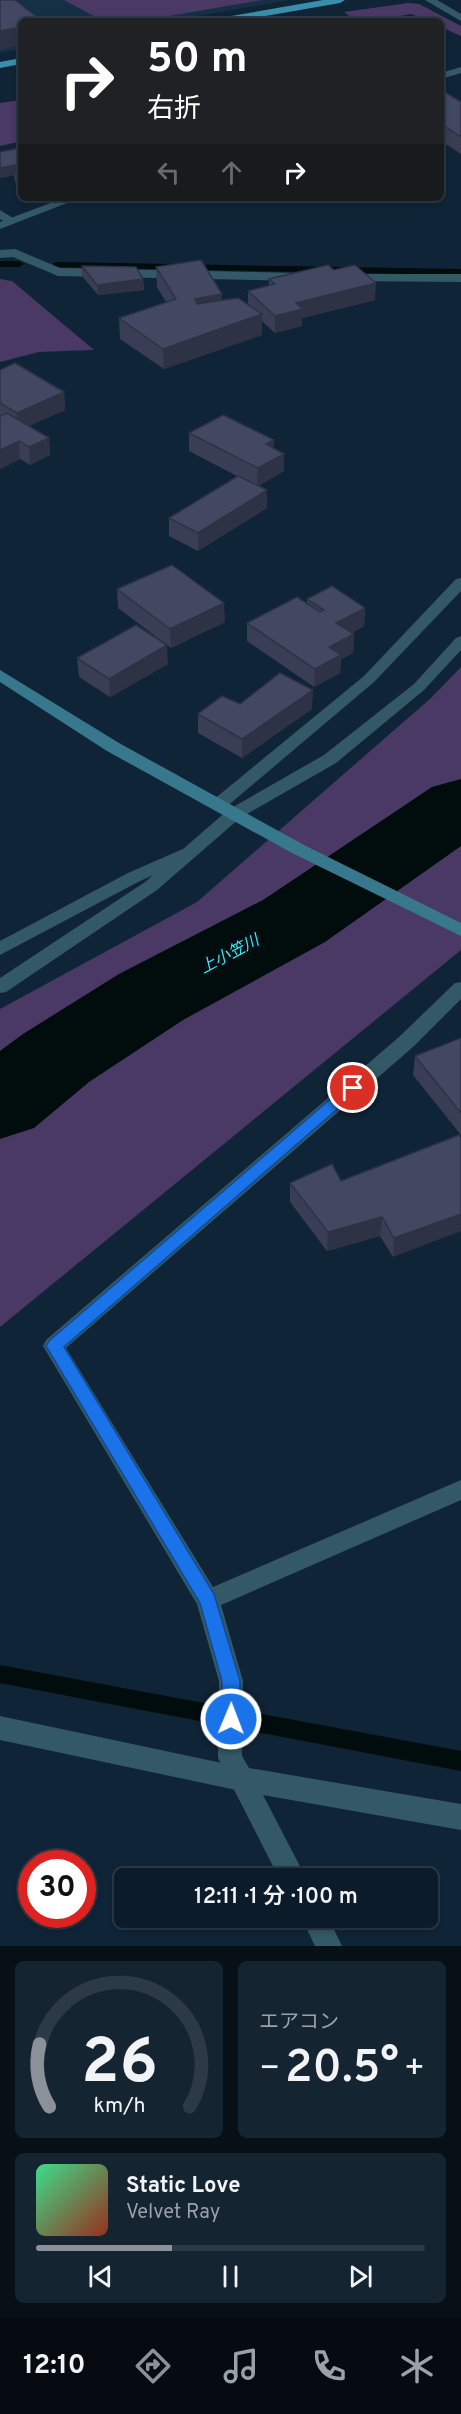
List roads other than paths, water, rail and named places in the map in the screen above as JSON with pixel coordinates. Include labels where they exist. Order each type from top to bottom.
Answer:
[{"type":"main road","points":[[237,18],[340,0]]},
{"type":"main road","points":[[0,65],[18,62]]},
{"type":"street","points":[[430,0],[461,18]]},
{"type":"street","points":[[444,75],[461,70]]},
{"type":"street","points":[[3,220],[64,201]]},
{"type":"street","points":[[0,254],[15,253],[58,272],[316,278]]},
{"type":"street","points":[[338,278],[461,278]]},
{"type":"street","points":[[0,987],[151,886],[185,854],[226,809],[369,679],[461,582]]},
{"type":"street","points":[[226,809],[330,759],[419,687],[461,641]]},
{"type":"street","points":[[0,675],[113,747],[298,849],[461,930]]},
{"type":"street","points":[[0,950],[134,877],[185,854]]},
{"type":"street","points":[[288,1868],[235,1768],[231,1681],[208,1600],[54,1346],[406,1042],[461,988]]},
{"type":"street","points":[[208,1600],[461,1490]]},
{"type":"street","points":[[0,1728],[235,1768],[461,1817]]},
{"type":"street","points":[[320,1928],[329,1946]]},
{"type":"waterway","points":[[0,264],[19,264]]},
{"type":"waterway","points":[[57,265],[461,272]]},
{"type":"waterway","name":"上小笠川","points":[[0,1103],[56,1058],[151,997],[294,921],[461,806]]},
{"type":"waterway","points":[[0,1674],[461,1761]]}]
